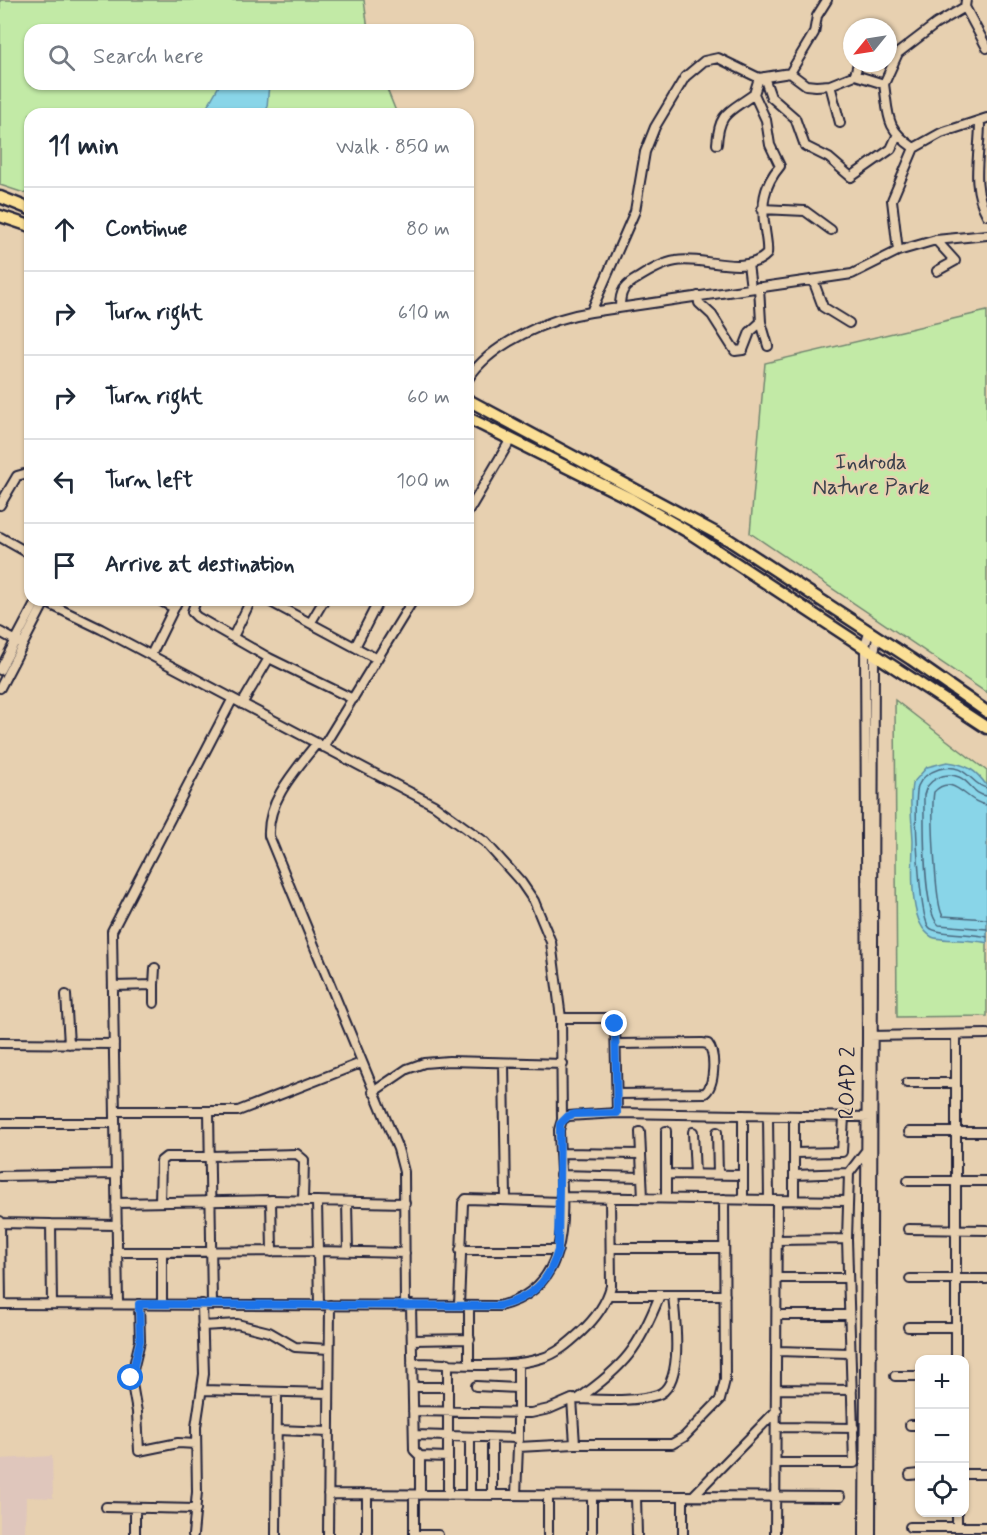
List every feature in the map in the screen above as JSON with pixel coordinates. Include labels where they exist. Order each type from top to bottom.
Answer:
[{"type":"highway","points":[[0,197],[24,207]]},
{"type":"highway","points":[[0,216],[24,224]]},
{"type":"highway","points":[[474,403],[729,540],[987,712]]},
{"type":"highway","points":[[474,421],[631,499],[690,533],[987,728]]},
{"type":"street","points":[[790,73],[814,33],[817,16],[827,0]]},
{"type":"street","points":[[915,148],[897,136],[889,117],[884,84],[898,53],[964,2],[987,48]]},
{"type":"street","points":[[591,312],[635,211],[645,152],[655,127],[685,76],[704,61],[718,58],[762,77],[790,73],[806,85],[830,85],[855,75],[884,84]]},
{"type":"street","points":[[717,144],[718,124],[723,117],[754,94],[762,77]]},
{"type":"street","points":[[762,77],[771,97],[795,118],[806,146],[829,158],[851,177],[891,149],[897,136]]},
{"type":"street","points":[[830,85],[840,123]]},
{"type":"street","points":[[620,307],[620,295],[627,285],[675,261],[748,264],[762,260],[767,254],[762,209],[766,186],[780,166],[770,145],[766,120],[754,94]]},
{"type":"street","points":[[898,251],[892,200],[915,148],[941,133],[983,120],[976,182],[977,195],[987,215]]},
{"type":"street","points":[[762,209],[805,211],[831,230]]},
{"type":"street","points":[[474,370],[510,341],[569,315],[852,274],[898,251],[936,240],[987,235]]},
{"type":"street","points":[[936,240],[956,261],[938,271]]},
{"type":"street","points":[[748,264],[768,346]]},
{"type":"street","points":[[813,280],[823,307],[849,323]]},
{"type":"street","points":[[698,296],[699,303],[712,315],[735,351],[742,350],[750,332],[761,322]]},
{"type":"street","points":[[474,502],[511,439]]},
{"type":"street","points":[[0,505],[17,476],[24,474]]},
{"type":"street","points":[[0,537],[24,551]]},
{"type":"street","points":[[0,688],[19,643],[39,606]]},
{"type":"street","points":[[54,606],[151,655],[458,820],[485,842],[521,882],[543,919],[551,942],[561,1018],[564,1064],[562,1120],[559,1130],[561,1199],[558,1250],[545,1281],[525,1298],[499,1306],[1,1304],[0,1222],[117,1224]]},
{"type":"street","points":[[151,655],[175,606]]},
{"type":"street","points":[[193,606],[193,615],[270,658],[353,699]]},
{"type":"street","points":[[233,637],[248,606]]},
{"type":"street","points":[[279,606],[377,659]]},
{"type":"street","points":[[312,622],[321,606]]},
{"type":"street","points":[[355,647],[376,606]]},
{"type":"street","points":[[409,606],[353,699],[274,804],[268,822],[269,836],[398,1149],[404,1172],[405,1253],[412,1340],[415,1454],[448,1457]]},
{"type":"street","points":[[0,632],[19,643]]},
{"type":"street","name":"ROAD 2","points":[[871,1535],[868,1117],[870,1036],[869,649],[873,635]]},
{"type":"street","points":[[0,670],[19,643]]},
{"type":"street","points":[[242,704],[270,658]]},
{"type":"street","points":[[118,1304],[111,945],[117,919],[232,700]]},
{"type":"street","points":[[154,1003],[155,968]]},
{"type":"street","points":[[113,986],[154,985]]},
{"type":"street","points":[[66,995],[69,1044]]},
{"type":"street","points":[[561,1018],[611,1019],[615,1024],[617,1113]]},
{"type":"street","points":[[870,1036],[987,1034]]},
{"type":"street","points":[[956,1035],[956,1355]]},
{"type":"street","points":[[0,1043],[114,1044]]},
{"type":"street","points":[[617,1044],[702,1043],[708,1044],[712,1050],[711,1086],[705,1093],[617,1094]]},
{"type":"street","points":[[373,1092],[400,1073],[424,1064],[449,1061],[564,1064]]},
{"type":"street","points":[[115,1111],[238,1111],[361,1063]]},
{"type":"street","points":[[504,1064],[506,1198]]},
{"type":"street","points":[[907,1083],[956,1083]]},
{"type":"street","points":[[209,1111],[212,1304]]},
{"type":"street","points":[[562,1120],[575,1114],[617,1113],[868,1117]]},
{"type":"street","points":[[743,1115],[743,1199]]},
{"type":"street","points":[[768,1116],[777,1240],[775,1535]]},
{"type":"street","points":[[794,1116],[794,1200]]},
{"type":"street","points":[[794,1153],[842,1152],[844,1117]]},
{"type":"street","name":"ROAD 2","points":[[864,1535],[865,1152],[868,1117]]},
{"type":"street","points":[[0,1123],[115,1123]]},
{"type":"street","points":[[666,1131],[666,1198]]},
{"type":"street","points":[[640,1132],[643,1198]]},
{"type":"street","points":[[693,1132],[695,1174]]},
{"type":"street","points":[[717,1132],[718,1174]]},
{"type":"street","points":[[909,1132],[987,1132]]},
{"type":"street","points":[[777,1463],[851,1465],[855,1458],[846,1278],[848,1201],[849,1173],[865,1152]]},
{"type":"street","points":[[560,1153],[641,1154]]},
{"type":"street","points":[[160,1202],[162,1158],[302,1155],[303,1201]]},
{"type":"street","points":[[794,1175],[849,1173]]},
{"type":"street","points":[[0,1176],[116,1174]]},
{"type":"street","points":[[666,1174],[743,1175]]},
{"type":"street","points":[[560,1175],[642,1177]]},
{"type":"street","points":[[908,1181],[987,1181]]},
{"type":"street","points":[[459,1306],[463,1203],[466,1199],[610,1197],[848,1201]]},
{"type":"street","points":[[412,1364],[518,1363],[542,1358],[571,1341],[592,1320],[609,1295],[612,1286],[610,1197]]},
{"type":"street","points":[[518,1448],[575,1444],[666,1445],[677,1443],[723,1395],[724,1199]]},
{"type":"street","points":[[116,1203],[271,1200],[405,1203]]},
{"type":"street","points":[[271,1200],[272,1252]]},
{"type":"street","points":[[317,1201],[319,1305]]},
{"type":"street","points":[[347,1202],[348,1252]]},
{"type":"street","points":[[51,1224],[52,1304]]},
{"type":"street","points":[[908,1229],[987,1230]]},
{"type":"street","points":[[777,1240],[847,1239]]},
{"type":"street","points":[[611,1248],[724,1248]]},
{"type":"street","points":[[460,1250],[558,1250]]},
{"type":"street","points":[[117,1252],[405,1253]]},
{"type":"street","points":[[162,1252],[162,1304]]},
{"type":"street","points":[[777,1278],[846,1278]]},
{"type":"street","points":[[910,1279],[956,1281],[987,1279]]},
{"type":"street","points":[[575,1399],[658,1395],[670,1385],[675,1363],[673,1294]]},
{"type":"street","points":[[609,1295],[725,1295]]},
{"type":"street","points":[[413,1411],[518,1413],[549,1409],[575,1399],[607,1379],[626,1361],[640,1340],[660,1295]]},
{"type":"street","points":[[139,1304],[140,1341],[131,1378],[137,1412],[139,1451],[178,1443],[196,1444]]},
{"type":"street","points":[[193,1535],[196,1509],[198,1402],[203,1390],[201,1304]]},
{"type":"street","points":[[328,1535],[330,1305]]},
{"type":"street","points":[[470,1306],[470,1363]]},
{"type":"street","points":[[777,1315],[848,1315]]},
{"type":"street","points":[[202,1326],[237,1324],[269,1332],[295,1347],[329,1349]]},
{"type":"street","points":[[908,1327],[956,1327]]},
{"type":"street","points":[[412,1340],[470,1339]]},
{"type":"street","points":[[777,1351],[850,1353]]},
{"type":"street","points":[[448,1363],[448,1495]]},
{"type":"street","points":[[516,1495],[518,1363]]},
{"type":"street","points":[[895,1376],[915,1376]]},
{"type":"street","points":[[476,1386],[518,1388]]},
{"type":"street","points":[[413,1387],[448,1387]]},
{"type":"street","points":[[777,1389],[852,1390]]},
{"type":"street","points":[[203,1390],[329,1394]]},
{"type":"street","points":[[276,1535],[278,1392]]},
{"type":"street","points":[[575,1399],[575,1444]]},
{"type":"street","points":[[693,1496],[777,1410]]},
{"type":"street","points":[[910,1425],[915,1425]]},
{"type":"street","points":[[777,1427],[854,1428]]},
{"type":"street","points":[[277,1430],[328,1432]]},
{"type":"street","points":[[414,1436],[518,1438]]},
{"type":"street","points":[[470,1437],[470,1495]]},
{"type":"street","points":[[492,1438],[492,1495]]},
{"type":"street","points":[[420,1456],[414,1535],[438,1535]]},
{"type":"street","points":[[910,1474],[915,1474]]},
{"type":"street","points":[[969,1474],[987,1474]]},
{"type":"street","points":[[328,1494],[840,1497]]},
{"type":"street","points":[[366,1494],[367,1535]]},
{"type":"street","points":[[548,1496],[548,1535]]},
{"type":"street","points":[[592,1496],[592,1535]]},
{"type":"street","points":[[636,1496],[637,1535]]},
{"type":"street","points":[[683,1535],[684,1496]]},
{"type":"street","points":[[106,1507],[196,1509]]},
{"type":"street","points":[[135,1508],[135,1535]]},
{"type":"street","points":[[957,1517],[957,1527]]},
{"type":"street","points":[[910,1527],[942,1531],[957,1527],[987,1527]]},
{"type":"shaded area","points":[[52,1456],[53,1498],[26,1497],[25,1535],[0,1535],[0,1459]]},
{"type":"green space","points":[[0,0],[364,0],[367,24],[24,24],[24,90],[387,90],[395,108],[24,108],[24,193],[0,185]]},
{"type":"green space","name":"Indroda Nature Park","points":[[987,311],[987,693],[750,533],[765,363]]},
{"type":"green space","points":[[895,700],[987,771],[987,1016],[897,1017]]},
{"type":"water","points":[[217,90],[268,90],[268,108],[206,108]]},
{"type":"water","points":[[947,762],[960,764],[970,769],[987,786],[987,943],[932,937],[924,930],[915,907],[912,878],[912,784],[927,767]]},
{"type":"route","points":[[131,1378],[140,1341],[139,1304],[499,1306],[525,1298],[536,1290],[553,1268],[558,1250],[561,1197],[560,1124],[562,1120],[575,1114],[617,1113],[615,1024]]}]
